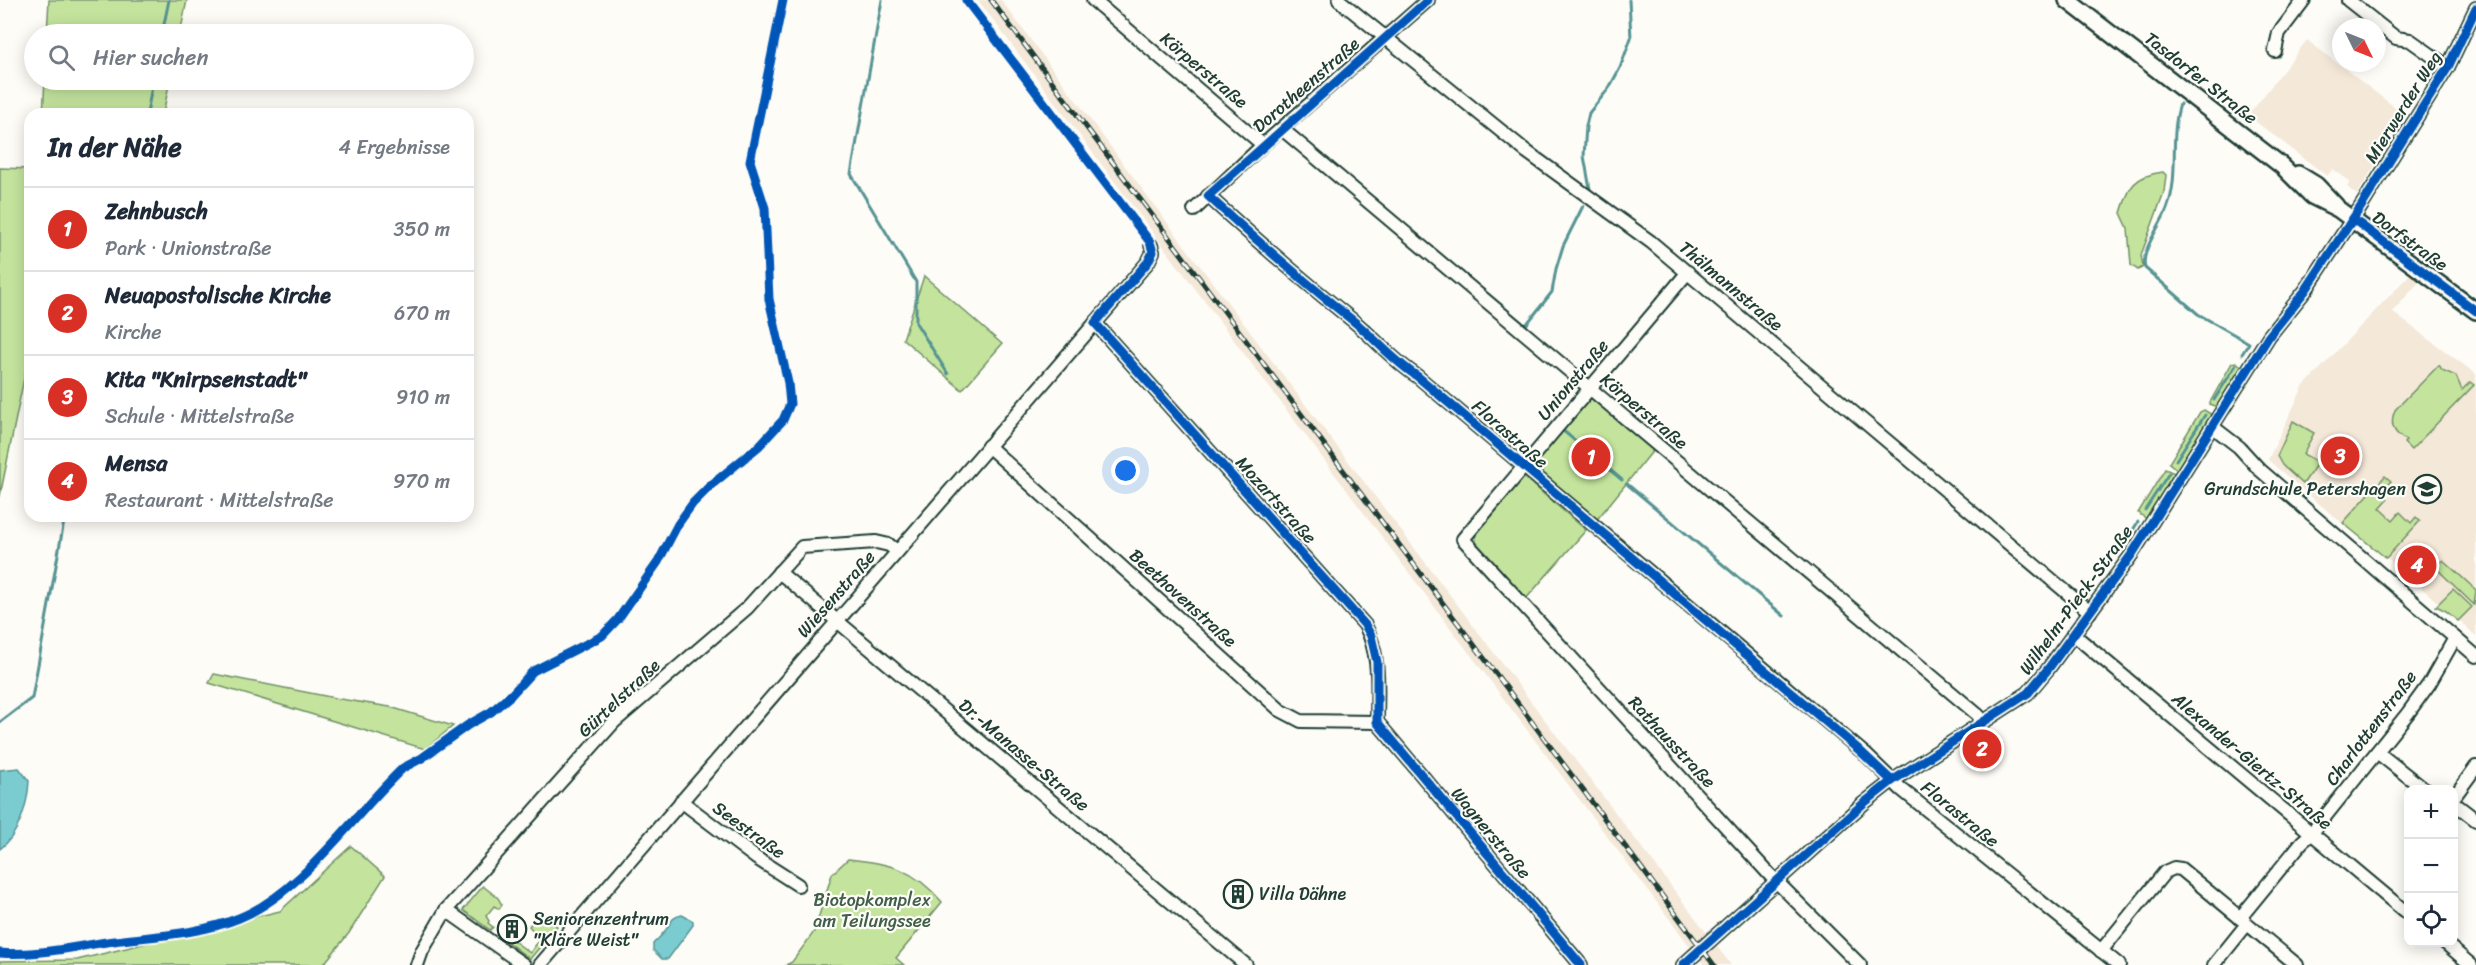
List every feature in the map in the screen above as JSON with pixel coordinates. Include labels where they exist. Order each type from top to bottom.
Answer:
[{"type":"main road","name":"Tasdorfer Straße","points":[[2067,0],[2282,166],[2316,185],[2338,209],[2353,219]]},
{"type":"main road","name":"Dorfstraße","points":[[2353,219],[2476,311]]},
{"type":"street","name":"Körperstraße","points":[[1093,0],[1263,145]]},
{"type":"street","name":"Thälmannstraße","points":[[1339,0],[1527,152],[1651,242],[1688,272],[2090,612]]},
{"type":"street","name":"Dorotheenstraße","points":[[1194,210],[1263,145],[1428,0]]},
{"type":"street","points":[[2275,51],[2279,33],[2304,0]]},
{"type":"street","points":[[2348,0],[2396,38],[2410,40],[2448,67]]},
{"type":"street","name":"Mierwerder Weg","points":[[2353,219],[2448,67],[2476,8]]},
{"type":"street","name":"Körperstraße","points":[[1282,129],[1975,713],[1982,722]]},
{"type":"street","name":"Florastraße","points":[[1208,196],[1320,296],[1371,336],[1399,364],[1417,375],[1866,755],[1892,781],[2119,965]]},
{"type":"street","name":"Wilhelm-Pieck-Straße","points":[[1683,965],[1892,781],[2032,689],[2132,554],[2269,336],[2305,291],[2353,219]]},
{"type":"street","name":"Wiesenstraße","points":[[540,965],[1148,262],[1153,252],[1151,245]]},
{"type":"street","name":"Unionstraße","points":[[1463,539],[1688,272]]},
{"type":"street","name":"Mozartstraße","points":[[1095,323],[1365,625],[1375,650],[1377,722]]},
{"type":"street","points":[[2213,427],[2239,447],[2259,469],[2476,656]]},
{"type":"street","name":"Beethovenstraße","points":[[988,446],[1280,710],[1301,722],[1377,722]]},
{"type":"street","name":"Rathausstraße","points":[[1463,539],[1776,881],[1860,965]]},
{"type":"street","name":"Gürtelstraße","points":[[417,965],[422,951],[446,910],[614,722],[747,608],[802,548],[810,545],[876,542],[889,545],[897,551]]},
{"type":"street","name":"Dr.-Manasse-Straße","points":[[779,572],[1246,965]]},
{"type":"street","name":"Alexander-Giertz-Straße","points":[[2073,634],[2404,910]]},
{"type":"street","name":"Charlottenstraße","points":[[2214,965],[2243,921],[2302,842],[2377,752],[2429,684],[2455,638]]},
{"type":"street","name":"Wagnerstraße","points":[[1377,722],[1581,965]]},
{"type":"street","points":[[2377,752],[2420,785]]},
{"type":"street","points":[[2458,792],[2476,767]]},
{"type":"street","name":"Seestraße","points":[[681,801],[756,858],[798,885]]},
{"type":"street","points":[[2458,806],[2476,820]]},
{"type":"street","points":[[2101,951],[2165,872],[2174,868],[2181,869],[2297,965]]},
{"type":"street","points":[[446,910],[524,965]]},
{"type":"street","points":[[2450,947],[2471,965]]},
{"type":"shaded area","points":[[978,0],[1001,0],[1181,241],[1731,965],[1704,965]]},
{"type":"shaded area","points":[[2307,40],[2332,59],[2332,72],[2349,72],[2405,115],[2357,195],[2347,187],[2350,182],[2333,169],[2327,176],[2251,118],[2251,112]]},
{"type":"shaded area","name":"Grundschule Petershagen","points":[[2411,273],[2420,281],[2392,312],[2476,374],[2476,636],[2358,532],[2343,524],[2268,460],[2303,387]]},
{"type":"green space","points":[[49,0],[187,0],[182,24],[48,24]]},
{"type":"green space","points":[[44,90],[168,90],[164,108],[43,108]]},
{"type":"green space","points":[[0,168],[24,169],[24,378],[0,496]]},
{"type":"green space","points":[[2163,172],[2166,175],[2164,192],[2141,255],[2143,267],[2138,270],[2131,265],[2128,228],[2121,213],[2134,184],[2145,176]]},
{"type":"green space","points":[[924,276],[1002,344],[962,390],[903,339]]},
{"type":"green space","points":[[2236,362],[2244,368],[2220,402],[2220,408],[2209,404],[2232,363]]},
{"type":"green space","points":[[2439,365],[2442,370],[2456,376],[2462,390],[2470,382],[2474,385],[2411,450],[2404,443],[2406,440],[2398,435],[2394,428],[2393,415],[2395,410]]},
{"type":"green space","points":[[1587,392],[1655,448],[1595,522],[1527,466]]},
{"type":"green space","points":[[2204,410],[2212,415],[2199,436],[2200,440],[2194,443],[2179,471],[2169,463],[2200,412]]},
{"type":"green space","points":[[2293,421],[2314,433],[2303,454],[2318,462],[2303,484],[2282,465],[2277,456]]},
{"type":"green space","points":[[2165,469],[2177,474],[2150,521],[2138,513]]},
{"type":"green space","points":[[1519,473],[1586,530],[1524,601],[1477,546],[1475,535],[1477,522]]},
{"type":"green space","points":[[2385,476],[2391,481],[2381,492],[2388,499],[2380,508],[2393,520],[2400,512],[2411,523],[2416,517],[2420,521],[2386,558],[2343,523]]},
{"type":"green space","points":[[2443,560],[2476,590],[2474,605],[2435,567]]},
{"type":"green space","points":[[2453,589],[2472,607],[2458,621],[2436,606]]},
{"type":"green space","points":[[214,674],[390,707],[453,726],[425,749],[209,683]]},
{"type":"green space","points":[[351,846],[385,876],[349,933],[323,965],[0,965],[0,961],[77,960],[280,911]]},
{"type":"green space","name":"Biotopkomplex am Teilungssee","points":[[848,859],[889,866],[911,875],[942,902],[896,958],[904,965],[786,965],[792,962],[814,932],[832,874]]},
{"type":"green space","points":[[483,886],[498,898],[502,905],[499,909],[494,906],[486,916],[488,923],[493,927],[490,930],[463,910]]},
{"type":"green space","points":[[540,912],[557,926],[530,959],[499,936],[502,932],[530,953],[540,939],[529,926]]},
{"type":"water","points":[[19,768],[29,781],[27,799],[17,827],[7,843],[0,849],[0,770]]},
{"type":"water","points":[[682,915],[693,921],[693,925],[668,959],[662,959],[653,950],[653,944],[673,919]]},
{"type":"waterway","points":[[164,24],[169,0]]},
{"type":"waterway","points":[[882,0],[851,174],[916,282],[916,323],[948,374]]},
{"type":"waterway","points":[[1590,189],[1584,156],[1586,126],[1589,113],[1609,88],[1620,68],[1631,38],[1629,0]]},
{"type":"waterway","points":[[148,108],[151,90]]},
{"type":"waterway","points":[[2180,104],[2175,130],[2171,196],[2145,254],[2145,268],[2198,314],[2249,343],[2242,354]]},
{"type":"waterway","points":[[1526,325],[1552,292],[1563,246],[1583,206]]},
{"type":"waterway","points":[[2214,400],[2236,365]]},
{"type":"waterway","points":[[2176,460],[2205,415]]},
{"type":"waterway","points":[[1561,429],[1622,480]]},
{"type":"waterway","points":[[2145,510],[2169,473]]},
{"type":"waterway","points":[[1627,484],[1784,616]]},
{"type":"waterway","points":[[0,722],[32,698],[64,522]]},
{"type":"waterway","points":[[2131,533],[2138,522]]},
{"type":"railway","points":[[991,0],[1714,965]]},
{"type":"cycle path","points":[[0,953],[43,952],[193,931],[239,918],[262,906],[306,872],[403,768],[491,712],[511,695],[533,671],[602,636],[618,619],[658,562],[678,524],[693,503],[759,446],[783,420],[790,404],[788,383],[769,299],[765,208],[750,161],[783,0]]},
{"type":"cycle path","points":[[966,0],[1150,242],[1153,252],[1148,262],[1095,323],[1365,625],[1371,636],[1377,662],[1377,722],[1581,965]]},
{"type":"cycle path","points":[[1428,0],[1208,196],[1399,363],[1858,749],[1892,781]]},
{"type":"cycle path","points":[[1683,965],[1864,803],[1892,781],[2028,693],[2048,669],[2132,554],[2269,336],[2305,291],[2362,205],[2448,67],[2476,8]]},
{"type":"cycle path","points":[[2353,219],[2476,311]]},
{"type":"place","name":"Kita \"Knirpsenstadt\"","points":[[2340,456]]},
{"type":"place","name":"Zehnbusch","points":[[1591,457]]},
{"type":"place","name":"Grundschule Petershagen","points":[[2427,489]]},
{"type":"place","name":"Mensa","points":[[2417,565]]},
{"type":"place","name":"Neuapostolische Kirche","points":[[1982,749]]},
{"type":"place","name":"Villa Dähne","points":[[1238,894]]},
{"type":"place","name":"Seniorenzentrum \"Kläre Weist\"","points":[[512,929]]}]
